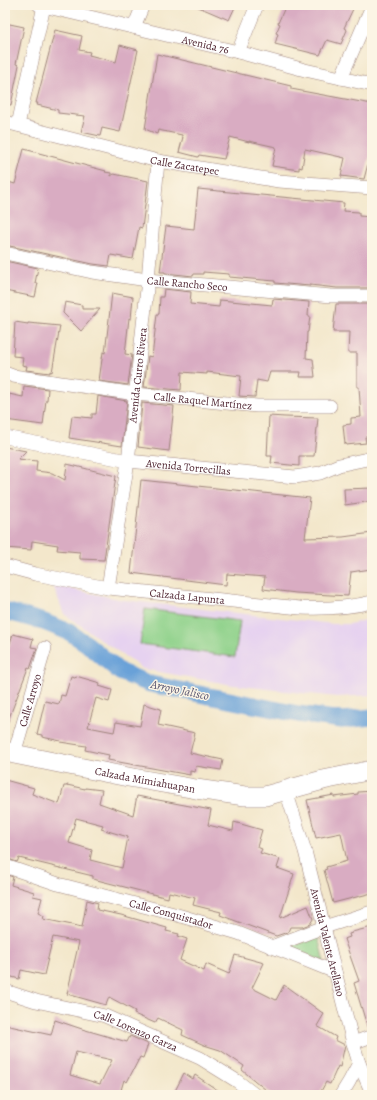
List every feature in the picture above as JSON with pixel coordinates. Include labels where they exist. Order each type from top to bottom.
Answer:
[{"type":"main road","name":"Calzada Mimiahuapan","points":[[10,752],[128,777],[245,796],[265,796],[323,780],[372,770]]},
{"type":"street","points":[[134,27],[143,5]]},
{"type":"street","points":[[238,52],[257,5]]},
{"type":"street","points":[[11,123],[42,6]]},
{"type":"street","name":"Avenida 76","points":[[42,6],[372,85]]},
{"type":"street","points":[[340,78],[372,6]]},
{"type":"street","name":"Calle Zacatepec","points":[[11,123],[158,161],[279,181],[370,188]]},
{"type":"street","name":"Avenida Curro Rivera","points":[[108,588],[128,461],[136,394],[148,280],[158,161]]},
{"type":"street","name":"Calle Rancho Seco","points":[[5,253],[92,272],[148,280],[331,296],[372,296]]},
{"type":"street","name":"Calle Raquel Martínez","points":[[5,373],[21,377],[136,394],[257,406],[330,406]]},
{"type":"street","name":"Avenida Torrecillas","points":[[5,438],[128,461],[295,477],[320,473],[339,466],[372,458]]},
{"type":"street","name":"Calzada Lapunta","points":[[5,566],[35,574],[108,588],[300,608],[321,609],[372,602]]},
{"type":"street","name":"Calle Arroyo","points":[[10,752],[45,648]]},
{"type":"street","name":"Avenida Valente Arellano","points":[[286,791],[305,851],[353,1043],[359,1063],[372,1092]]},
{"type":"street","name":"Calle Conquistador","points":[[5,866],[58,884],[174,914],[238,933],[335,972]]},
{"type":"street","points":[[271,947],[324,927],[372,912]]},
{"type":"street","name":"Calle Lorenzo Garza","points":[[5,991],[36,1001],[105,1016],[200,1058],[237,1081],[255,1095]]},
{"type":"street","points":[[353,1043],[372,1036]]},
{"type":"street","points":[[341,1095],[359,1063]]},
{"type":"shaded area","points":[[56,586],[124,600],[333,624],[350,624],[372,618],[372,695],[337,697],[233,685],[143,669],[64,614],[54,588]]},
{"type":"green space","points":[[145,609],[240,621],[235,657],[140,644]]},
{"type":"green space","points":[[318,937],[324,962],[289,947]]},
{"type":"building","points":[[194,5],[236,5],[229,20]]},
{"type":"building","points":[[286,5],[344,5],[353,9],[344,28],[347,30],[341,44],[327,40],[320,55],[275,44],[278,34],[276,33],[280,24],[278,23]]},
{"type":"building","points":[[5,23],[24,27],[16,64],[19,65],[11,105],[5,104]]},
{"type":"building","points":[[55,30],[82,36],[79,50],[90,52],[89,55],[116,62],[120,45],[138,50],[120,132],[102,128],[100,136],[81,132],[85,116],[58,113],[58,110],[37,105],[38,103],[36,103]]},
{"type":"building","points":[[157,54],[291,86],[291,89],[372,104],[372,157],[370,156],[364,179],[341,176],[345,158],[305,149],[302,168],[299,167],[299,170],[272,166],[276,147],[230,137],[224,159],[199,155],[198,157],[179,152],[183,137],[182,135],[158,130],[157,134],[145,129]]},
{"type":"building","points":[[24,149],[106,171],[105,172],[111,173],[111,176],[114,174],[148,181],[142,228],[139,227],[133,259],[111,255],[109,266],[93,264],[5,245],[5,181],[15,184]]},
{"type":"building","points":[[198,189],[344,203],[343,211],[359,212],[359,216],[372,217],[372,288],[337,288],[275,283],[275,281],[229,277],[229,274],[203,272],[203,274],[194,274],[193,276],[160,272],[166,226],[194,229]]},
{"type":"building","points":[[5,261],[38,268],[35,283],[38,283],[35,297],[5,291]]},
{"type":"building","points":[[164,289],[191,292],[190,304],[219,307],[220,300],[272,305],[273,299],[309,302],[308,316],[310,316],[307,332],[306,358],[313,359],[315,377],[300,377],[301,372],[270,372],[267,382],[257,380],[255,397],[239,396],[241,376],[207,372],[207,374],[182,372],[181,390],[144,387],[148,356],[152,357],[157,314],[159,314],[160,297],[163,297]]},
{"type":"building","points":[[112,293],[133,297],[125,354],[132,355],[128,385],[99,381],[103,352],[105,353]]},
{"type":"building","points":[[65,302],[82,305],[82,309],[100,309],[81,331],[63,313]]},
{"type":"building","points":[[336,304],[372,304],[372,437],[365,437],[366,443],[345,444],[343,425],[351,424],[351,418],[361,417],[359,387],[357,387],[357,353],[348,353],[349,332],[333,332]]},
{"type":"building","points":[[15,322],[60,326],[52,372],[26,370],[27,366],[22,365],[23,357],[13,356]]},
{"type":"building","points":[[24,386],[48,389],[43,425],[5,420],[5,397],[9,398],[9,394],[23,397]]},
{"type":"building","points":[[98,396],[127,401],[122,446],[69,438],[72,416],[92,418],[92,414],[96,414]]},
{"type":"building","points":[[142,403],[174,406],[169,451],[138,447]]},
{"type":"building","points":[[269,416],[318,418],[314,456],[299,456],[299,466],[271,463],[272,456],[267,456]]},
{"type":"building","points":[[5,447],[26,451],[18,459],[37,461],[36,471],[52,473],[65,480],[67,464],[116,476],[104,560],[80,559],[80,552],[57,550],[58,545],[32,541],[31,550],[5,548]]},
{"type":"building","points":[[141,480],[310,498],[305,538],[343,537],[372,533],[371,569],[351,572],[348,596],[296,593],[263,589],[265,577],[227,574],[226,585],[131,573]]},
{"type":"building","points":[[372,488],[372,501],[345,505],[344,489]]},
{"type":"building","points":[[13,634],[33,639],[31,647],[37,648],[30,669],[28,668],[5,726],[5,658]]},
{"type":"building","points":[[71,676],[100,683],[99,686],[112,690],[109,702],[96,698],[88,727],[114,732],[116,722],[140,726],[144,704],[161,709],[158,725],[195,733],[190,753],[223,760],[221,770],[196,766],[195,772],[190,771],[190,775],[108,760],[109,755],[85,750],[86,746],[60,742],[61,741],[42,737],[42,735],[37,734],[45,701],[59,704],[61,695],[65,696]]},
{"type":"building","points":[[5,780],[34,788],[32,794],[59,804],[64,786],[67,785],[85,789],[102,790],[99,803],[133,815],[137,796],[211,810],[208,825],[233,831],[234,822],[262,830],[257,847],[262,849],[260,853],[280,859],[277,868],[294,874],[280,918],[308,906],[313,919],[310,924],[302,927],[290,927],[288,932],[276,936],[220,915],[221,912],[193,905],[195,898],[169,892],[168,898],[93,879],[93,876],[19,858],[17,862],[5,858]],"holes":[[[76,818],[103,825],[101,829],[128,837],[122,868],[90,860],[92,850],[69,843]]]},
{"type":"building","points":[[372,791],[372,893],[333,903],[324,870],[327,869],[326,867],[347,861],[341,833],[316,838],[307,800],[334,795],[334,797]]},
{"type":"building","points":[[5,874],[13,877],[11,885],[34,892],[33,896],[42,898],[38,913],[44,916],[43,919],[82,927],[87,900],[98,903],[97,910],[167,928],[166,931],[179,934],[178,936],[187,939],[180,960],[204,971],[206,964],[229,974],[235,955],[264,963],[252,988],[276,1000],[284,985],[324,1014],[317,1026],[336,1037],[335,1040],[345,1045],[340,1067],[338,1066],[330,1084],[326,1082],[319,1095],[272,1095],[242,1070],[244,1066],[220,1050],[204,1045],[182,1035],[183,1030],[158,1018],[155,1023],[134,1014],[135,1011],[109,997],[106,1005],[67,994],[79,942],[53,937],[44,975],[21,970],[19,979],[5,975]]},
{"type":"building","points":[[372,927],[372,1028],[368,1029],[354,983],[359,981],[344,939],[350,937],[349,934],[352,932]]},
{"type":"building","points":[[55,1020],[127,1042],[130,1036],[148,1044],[143,1058],[140,1057],[127,1082],[124,1080],[121,1090],[126,1091],[126,1095],[5,1095],[5,1025],[51,1035]],"holes":[[[76,1052],[112,1060],[100,1084],[70,1075]]]},
{"type":"building","points":[[184,1073],[193,1079],[195,1075],[225,1095],[173,1095]]},
{"type":"waterway","name":"Arroyo Jalisco","points":[[5,611],[44,622],[69,632],[87,644],[120,672],[150,684],[298,714],[342,720],[372,717]]}]
